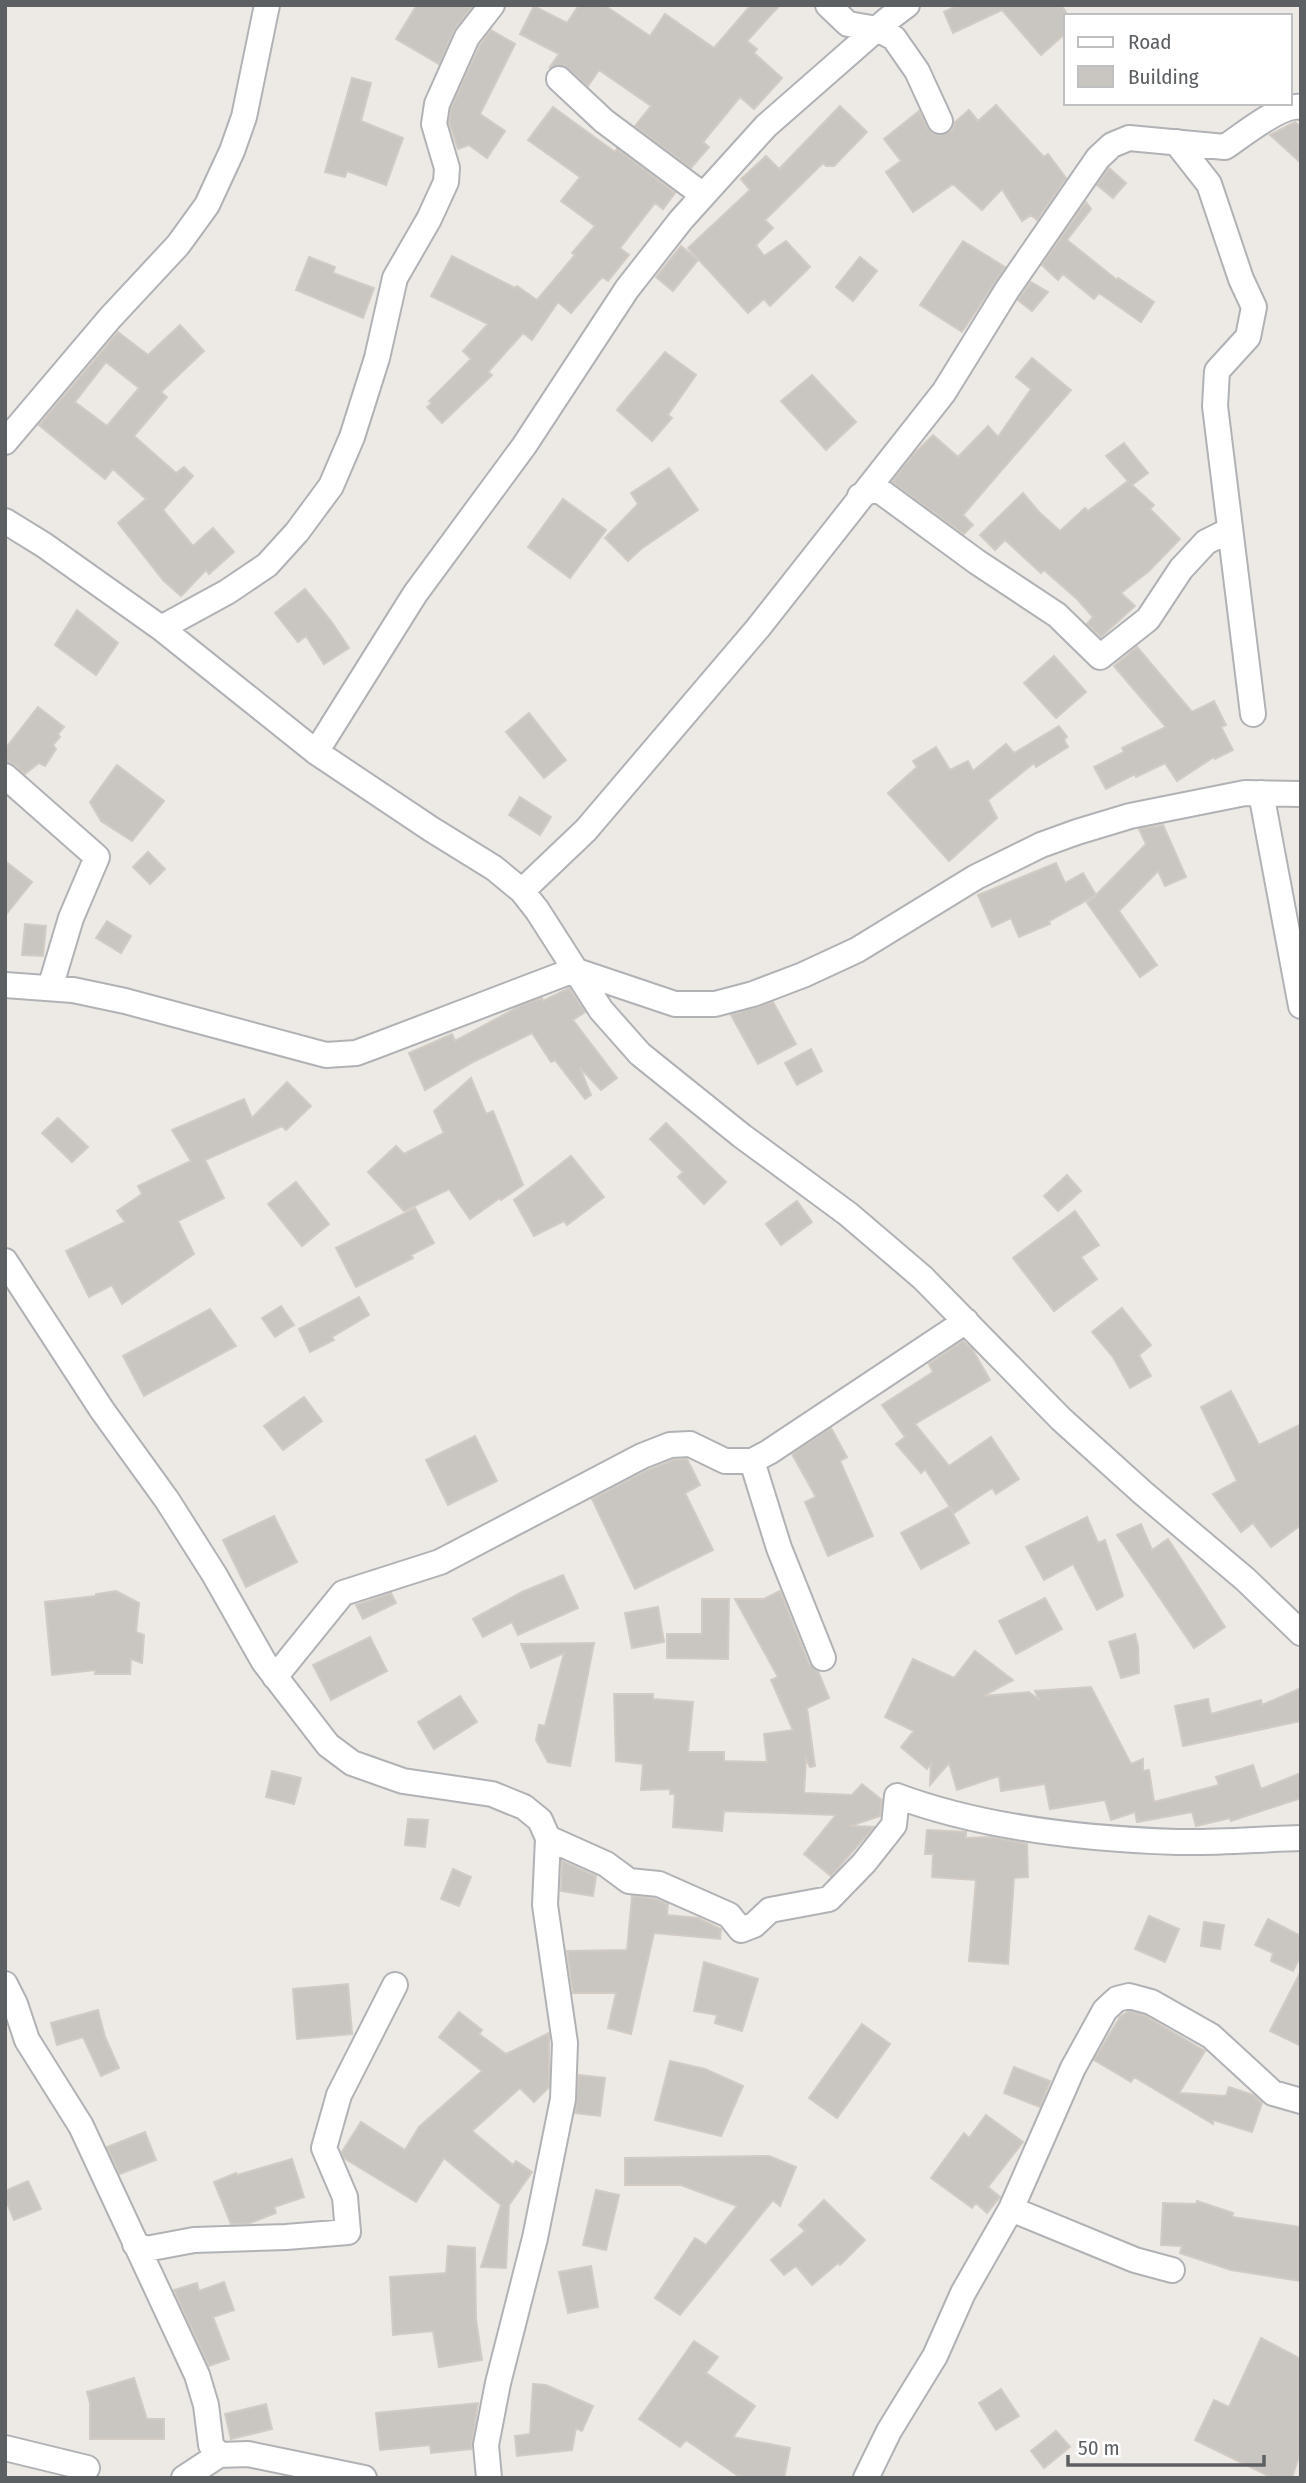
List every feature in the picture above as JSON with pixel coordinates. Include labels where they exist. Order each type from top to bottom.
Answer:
[{"type":"street","points":[[5,442],[101,328],[178,245],[207,205],[232,151],[244,117],[267,5]]},
{"type":"street","points":[[161,628],[227,592],[267,565],[297,532],[331,486],[352,438],[377,358],[395,278],[429,219],[446,182],[447,168],[434,124],[437,104],[467,37],[492,5]]},
{"type":"street","points":[[828,5],[848,24],[877,29],[894,38],[917,71],[940,121]]},
{"type":"street","points":[[316,752],[415,594],[524,446],[627,289],[703,195],[765,126],[907,5]]},
{"type":"street","points":[[559,79],[604,121],[703,195]]},
{"type":"street","points":[[522,891],[586,830],[758,628],[944,392],[1007,290],[1098,158],[1112,145],[1129,138],[1225,147],[1293,105],[1301,107]]},
{"type":"street","points":[[1176,142],[1209,184],[1241,279],[1254,307],[1248,337],[1217,371],[1215,406],[1253,714]]},
{"type":"street","points":[[860,496],[876,488],[977,562],[1057,615],[1100,657],[1148,619],[1181,569],[1206,542],[1230,530]]},
{"type":"street","points":[[5,521],[44,545],[161,628],[316,752],[431,829],[494,867],[522,891],[601,1010],[640,1054],[742,1136],[848,1214],[923,1278],[1061,1419],[1245,1579],[1301,1633]]},
{"type":"street","points":[[5,776],[97,857],[71,918],[50,988]]},
{"type":"street","points":[[5,985],[50,988],[125,1001],[326,1055],[339,1055],[375,1046],[573,970],[675,1004],[715,1004],[765,989],[857,950],[976,877],[1041,845],[1130,816],[1245,793],[1301,794]]},
{"type":"street","points":[[1261,793],[1301,1006]]},
{"type":"street","points":[[5,1261],[102,1410],[167,1500],[275,1677],[328,1745],[352,1763],[403,1781],[492,1794],[524,1807],[540,1820],[548,1838],[545,1905],[565,2043],[563,2099],[536,2238],[498,2383],[486,2445],[489,2478]]},
{"type":"street","points":[[275,1677],[344,1593],[440,1562],[642,1456],[670,1444],[690,1444],[725,1461],[752,1461],[966,1321]]},
{"type":"street","points":[[752,1461],[775,1535],[823,1658]]},
{"type":"street","points":[[548,1838],[606,1864],[629,1881],[659,1884],[729,1915],[741,1930],[754,1925],[770,1910],[830,1899],[864,1863],[894,1825],[897,1796],[928,1808],[972,1819],[1084,1836],[1179,1842],[1301,1839]]},
{"type":"street","points":[[5,1984],[15,2004],[14,2024],[81,2126],[197,2375],[206,2405],[211,2445],[219,2455]]},
{"type":"street","points":[[135,2244],[146,2249],[194,2240],[348,2232],[345,2197],[324,2147],[339,2095],[395,1985]]},
{"type":"street","points":[[866,2478],[889,2431],[935,2356],[962,2293],[1011,2209],[1073,2068],[1104,2010],[1117,1999],[1129,1996],[1151,2001],[1211,2036],[1273,2093],[1301,2101]]},
{"type":"street","points":[[1011,2209],[1135,2260],[1172,2270]]},
{"type":"street","points":[[5,2448],[90,2475]]},
{"type":"street","points":[[184,2478],[219,2455],[248,2454],[364,2478]]},
{"type":"building","points":[[417,5],[473,5],[454,31],[439,64],[396,39]]},
{"type":"building","points":[[579,5],[604,5],[650,36],[665,14],[714,48],[751,5],[780,5],[747,41],[757,49],[754,53],[782,78],[754,109],[740,97],[703,142],[709,147],[691,168],[635,126],[651,106],[599,70],[588,86],[563,65],[550,67],[559,54],[520,34],[534,6],[567,23]]},
{"type":"building","points":[[958,5],[1061,5],[1066,12],[1064,35],[1041,55],[1002,10],[953,33],[944,12]]},
{"type":"building","points":[[491,30],[515,44],[480,114],[505,131],[487,158],[469,145],[458,149],[449,122],[451,108],[480,45]]},
{"type":"building","points":[[352,78],[371,83],[361,121],[403,138],[386,185],[347,171],[345,177],[325,172]]},
{"type":"building","points":[[996,105],[1044,157],[1048,154],[1066,178],[1037,220],[1031,215],[1022,221],[1002,189],[982,210],[953,184],[913,212],[886,172],[901,161],[884,139],[919,111],[927,128],[939,136],[952,130],[955,122],[969,110],[978,121]]},
{"type":"building","points":[[840,106],[867,132],[834,166],[826,166],[823,163],[765,220],[773,228],[756,245],[764,256],[786,241],[810,267],[770,306],[764,299],[748,313],[688,248],[750,190],[741,179],[766,156],[779,169]]},
{"type":"building","points":[[553,107],[615,152],[617,149],[675,193],[663,209],[655,203],[620,248],[629,255],[608,281],[602,277],[571,313],[558,302],[532,340],[523,333],[488,372],[492,375],[442,423],[427,407],[432,403],[429,401],[471,359],[463,351],[488,324],[431,296],[452,256],[515,288],[517,286],[537,300],[575,255],[572,253],[595,226],[561,201],[580,177],[528,140]]},
{"type":"building","points":[[1295,122],[1301,127],[1301,163],[1270,135]]},
{"type":"building","points":[[1109,168],[1126,183],[1113,198],[1097,185]]},
{"type":"building","points":[[1086,202],[1091,209],[1067,240],[1117,280],[1118,278],[1154,302],[1141,322],[1099,293],[1094,299],[1063,274],[1058,280],[1042,265]]},
{"type":"building","points":[[963,241],[1005,267],[962,332],[920,305]]},
{"type":"building","points":[[681,246],[698,260],[673,291],[656,277]]},
{"type":"building","points":[[309,257],[335,267],[333,273],[374,288],[363,318],[296,290]]},
{"type":"building","points":[[860,257],[877,271],[853,301],[836,287]]},
{"type":"building","points":[[1031,282],[1048,292],[1032,311],[1018,300]]},
{"type":"building","points":[[180,325],[204,351],[161,392],[167,397],[134,436],[176,473],[184,467],[193,476],[163,510],[193,546],[213,528],[234,552],[209,574],[206,570],[181,596],[163,580],[118,523],[146,499],[113,469],[105,479],[39,425],[118,332],[148,355]],"holes":[[[106,362],[139,388],[107,426],[75,402]]]},
{"type":"building","points":[[665,352],[696,375],[668,415],[672,418],[652,441],[617,410]]},
{"type":"building","points":[[1032,358],[1071,390],[963,515],[973,525],[964,534],[892,482],[933,435],[958,457],[988,426],[998,437],[1031,389],[1016,377]]},
{"type":"building","points":[[812,375],[856,422],[826,450],[781,401]]},
{"type":"building","points":[[1124,443],[1148,473],[1132,485],[1154,505],[1150,509],[1180,539],[1149,571],[1121,593],[1135,606],[1101,637],[1087,624],[1093,617],[1044,570],[1041,573],[1005,540],[995,550],[980,535],[1023,493],[1060,531],[1085,508],[1088,511],[1128,481],[1106,456]]},
{"type":"building","points":[[669,468],[698,510],[628,561],[605,538],[638,504],[631,493]]},
{"type":"building","points":[[563,499],[606,530],[570,578],[528,547]]},
{"type":"building","points":[[305,589],[349,648],[324,664],[306,636],[298,642],[275,613]]},
{"type":"building","points":[[77,610],[118,643],[96,675],[55,645]]},
{"type":"building","points":[[1137,647],[1192,712],[1214,701],[1226,725],[1221,727],[1233,750],[1215,759],[1214,757],[1177,781],[1165,763],[1106,789],[1094,767],[1124,752],[1122,748],[1166,727],[1114,666]]},
{"type":"building","points":[[1054,656],[1086,692],[1056,718],[1024,683]]},
{"type":"building","points":[[38,707],[64,727],[53,745],[56,749],[45,766],[39,763],[25,774],[14,764],[5,761],[5,749]]},
{"type":"building","points":[[529,713],[566,760],[544,778],[506,732]]},
{"type":"building","points":[[1059,726],[1067,737],[1064,740],[1068,747],[1036,767],[1034,763],[988,800],[997,818],[949,861],[888,793],[917,767],[913,761],[936,747],[950,770],[968,761],[973,771],[1006,744],[1014,753]]},
{"type":"building","points":[[117,765],[164,801],[132,841],[101,821],[90,802]]},
{"type":"building","points":[[520,797],[551,817],[540,835],[509,815]]},
{"type":"building","points":[[1163,825],[1186,877],[1165,886],[1158,871],[1119,911],[1157,965],[1140,977],[1087,903],[1146,844],[1139,829]]},
{"type":"building","points":[[148,852],[165,869],[150,884],[133,867]]},
{"type":"building","points":[[5,861],[32,882],[5,916]]},
{"type":"building","points":[[1056,863],[1065,883],[1083,873],[1096,895],[1049,921],[1050,924],[1019,937],[1011,918],[992,927],[978,895]]},
{"type":"building","points":[[107,921],[131,936],[121,953],[96,938]]},
{"type":"building","points":[[25,924],[46,926],[43,956],[22,955]]},
{"type":"building","points":[[569,988],[585,1012],[573,1020],[617,1078],[601,1090],[580,1068],[591,1095],[585,1099],[555,1060],[551,1062],[532,1033],[425,1090],[409,1053],[452,1034],[455,1041],[520,1006],[542,998],[543,1001]]},
{"type":"building","points":[[773,1002],[796,1044],[758,1064],[731,1015]]},
{"type":"building","points":[[811,1049],[822,1071],[797,1085],[785,1063]]},
{"type":"building","points":[[471,1078],[486,1114],[493,1111],[523,1185],[470,1219],[449,1189],[404,1211],[368,1172],[396,1146],[404,1154],[444,1133],[434,1111]]},
{"type":"building","points":[[287,1082],[311,1106],[286,1130],[282,1126],[205,1160],[224,1198],[178,1221],[194,1254],[122,1304],[112,1285],[89,1297],[66,1251],[125,1222],[117,1211],[142,1194],[138,1186],[191,1161],[172,1130],[244,1099],[252,1118]]},
{"type":"building","points":[[58,1118],[88,1147],[72,1162],[42,1133]]},
{"type":"building","points":[[666,1123],[726,1182],[704,1204],[678,1177],[683,1172],[650,1139]]},
{"type":"building","points":[[571,1156],[604,1197],[567,1225],[564,1221],[534,1236],[514,1200]]},
{"type":"building","points":[[1067,1175],[1081,1191],[1058,1211],[1044,1196]]},
{"type":"building","points":[[296,1182],[329,1224],[302,1246],[268,1204]]},
{"type":"building","points":[[797,1201],[812,1222],[781,1245],[766,1224]]},
{"type":"building","points":[[415,1208],[434,1243],[411,1255],[413,1258],[356,1287],[336,1248]]},
{"type":"building","points":[[1075,1211],[1099,1245],[1081,1257],[1097,1279],[1054,1311],[1013,1258]]},
{"type":"building","points":[[359,1297],[369,1315],[332,1337],[334,1340],[310,1352],[299,1329]]},
{"type":"building","points":[[281,1306],[294,1325],[275,1337],[262,1318]]},
{"type":"building","points":[[1122,1308],[1151,1345],[1139,1355],[1151,1376],[1130,1388],[1113,1357],[1092,1332]]},
{"type":"building","points":[[210,1309],[236,1346],[144,1396],[123,1356]]},
{"type":"building","points":[[963,1341],[972,1349],[990,1380],[915,1424],[949,1466],[991,1437],[1019,1479],[996,1494],[992,1488],[954,1513],[925,1469],[921,1473],[896,1444],[905,1437],[882,1405],[933,1372],[929,1364]]},
{"type":"building","points":[[1231,1391],[1259,1445],[1301,1424],[1301,1525],[1271,1547],[1253,1523],[1241,1532],[1213,1494],[1237,1481],[1201,1407]]},
{"type":"building","points":[[304,1397],[322,1421],[283,1450],[264,1426]]},
{"type":"building","points":[[831,1428],[847,1457],[840,1461],[873,1536],[828,1556],[805,1502],[816,1497],[792,1454]]},
{"type":"building","points":[[475,1436],[497,1481],[448,1505],[426,1460]]},
{"type":"building","points":[[687,1459],[700,1485],[685,1493],[713,1550],[635,1589],[592,1499],[648,1470],[673,1460]]},
{"type":"building","points":[[949,1507],[969,1543],[921,1569],[901,1533]]},
{"type":"building","points":[[274,1516],[297,1562],[246,1587],[223,1540]]},
{"type":"building","points":[[1087,1517],[1098,1543],[1105,1540],[1123,1596],[1097,1610],[1073,1564],[1044,1580],[1026,1547]]},
{"type":"building","points":[[1141,1524],[1152,1550],[1168,1539],[1225,1627],[1194,1648],[1117,1535]]},
{"type":"building","points":[[563,1575],[578,1608],[518,1635],[512,1622],[483,1637],[473,1619],[522,1592]]},
{"type":"building","points":[[116,1591],[139,1603],[136,1632],[144,1635],[142,1663],[131,1659],[130,1674],[95,1674],[95,1670],[52,1675],[45,1602]]},
{"type":"building","points":[[780,1591],[809,1664],[818,1671],[829,1698],[807,1708],[815,1766],[810,1767],[806,1759],[804,1793],[852,1795],[862,1784],[882,1800],[880,1816],[850,1826],[874,1827],[831,1876],[804,1854],[836,1815],[724,1811],[722,1831],[673,1827],[675,1794],[670,1794],[670,1789],[641,1790],[643,1764],[616,1761],[614,1694],[653,1694],[653,1699],[693,1702],[688,1752],[724,1752],[724,1761],[767,1762],[764,1734],[793,1730],[771,1680],[778,1677],[735,1599],[764,1599]]},
{"type":"building","points":[[391,1593],[396,1603],[363,1619],[356,1605]]},
{"type":"building","points":[[1045,1598],[1062,1629],[1016,1654],[999,1621]]},
{"type":"building","points":[[702,1599],[729,1599],[728,1659],[667,1658],[667,1634],[702,1634]]},
{"type":"building","points":[[658,1607],[664,1642],[632,1648],[625,1613]]},
{"type":"building","points":[[1135,1634],[1139,1673],[1121,1678],[1109,1642]]},
{"type":"building","points":[[370,1637],[387,1671],[331,1700],[313,1665]]},
{"type":"building","points":[[594,1643],[570,1766],[548,1762],[536,1740],[539,1725],[545,1726],[564,1653],[531,1668],[521,1644]]},
{"type":"building","points":[[975,1651],[1013,1680],[983,1696],[1029,1692],[1039,1700],[1035,1691],[1091,1687],[1131,1764],[1143,1759],[1143,1771],[1149,1770],[1154,1802],[1219,1785],[1216,1777],[1253,1765],[1261,1789],[1301,1773],[1301,1798],[1231,1821],[1230,1818],[1196,1826],[1192,1812],[1137,1822],[1135,1812],[1111,1820],[1105,1800],[1050,1809],[1045,1784],[1001,1791],[999,1776],[957,1790],[949,1763],[930,1785],[931,1763],[927,1769],[901,1747],[914,1731],[885,1717],[913,1659],[954,1678]]},
{"type":"building","points":[[1301,1688],[1301,1721],[1183,1746],[1175,1706],[1208,1699],[1211,1714],[1261,1700],[1262,1705]]},
{"type":"building","points":[[460,1696],[477,1722],[434,1749],[418,1722]]},
{"type":"building","points":[[272,1771],[301,1778],[294,1804],[266,1797]]},
{"type":"building","points":[[408,1819],[428,1820],[425,1847],[405,1845]]},
{"type":"building","points":[[927,1830],[966,1832],[966,1838],[991,1837],[1027,1844],[1028,1877],[1014,1878],[1008,1964],[969,1961],[976,1880],[932,1877],[933,1854],[925,1854]]},
{"type":"building","points":[[562,1861],[596,1876],[593,1896],[561,1891]]},
{"type":"building","points":[[453,1869],[471,1877],[459,1906],[441,1899]]},
{"type":"building","points":[[632,1896],[668,1904],[667,1915],[698,1918],[721,1929],[720,1939],[654,1933],[631,2034],[608,2028],[616,1993],[573,1993],[567,1951],[627,1950]]},
{"type":"building","points":[[1149,1916],[1179,1929],[1165,1962],[1135,1949]]},
{"type":"building","points":[[1268,1919],[1301,1936],[1301,1955],[1293,1971],[1271,1961],[1273,1953],[1255,1945]]},
{"type":"building","points":[[1204,1922],[1224,1925],[1220,1949],[1201,1946]]},
{"type":"building","points":[[704,1962],[758,1979],[742,2031],[715,2023],[717,2015],[694,2011]]},
{"type":"building","points":[[1301,1971],[1301,2046],[1270,2031]]},
{"type":"building","points":[[348,1984],[352,2034],[297,2039],[293,1989]]},
{"type":"building","points":[[98,2010],[105,2037],[119,2068],[101,2076],[83,2037],[57,2045],[51,2023]]},
{"type":"building","points":[[1129,2011],[1145,2016],[1205,2051],[1179,2093],[1226,2096],[1229,2087],[1253,2095],[1262,2103],[1252,2132],[1213,2120],[1213,2124],[1134,2077],[1131,2082],[1094,2060],[1120,2017]]},
{"type":"building","points":[[459,2012],[482,2030],[479,2034],[506,2054],[549,2033],[549,2087],[534,2102],[520,2088],[472,2131],[513,2165],[516,2161],[532,2172],[509,2205],[506,2268],[481,2267],[501,2205],[444,2158],[416,2202],[344,2158],[342,2152],[361,2122],[405,2150],[419,2127],[482,2071],[439,2037]]},
{"type":"building","points":[[862,2024],[890,2044],[837,2118],[809,2098]]},
{"type":"building","points":[[670,2061],[705,2069],[743,2086],[721,2136],[655,2120]]},
{"type":"building","points":[[1014,2067],[1050,2081],[1040,2107],[1004,2093]]},
{"type":"building","points":[[579,2075],[605,2078],[600,2116],[575,2113]]},
{"type":"building","points":[[986,2115],[1023,2142],[988,2187],[1000,2197],[987,2213],[976,2203],[972,2208],[931,2178],[964,2133],[969,2138]]},
{"type":"building","points":[[145,2132],[156,2160],[120,2174],[107,2147]]},
{"type":"building","points":[[769,2156],[796,2167],[780,2206],[773,2200],[680,2315],[655,2298],[695,2238],[706,2245],[737,2206],[681,2185],[625,2185],[625,2158]]},
{"type":"building","points":[[292,2159],[304,2197],[274,2207],[276,2213],[250,2223],[231,2224],[214,2182],[236,2173],[237,2175]]},
{"type":"building","points":[[28,2181],[41,2209],[14,2220],[5,2191]]},
{"type":"building","points":[[596,2190],[619,2195],[606,2250],[583,2245]]},
{"type":"building","points":[[824,2200],[865,2240],[840,2265],[838,2263],[812,2285],[796,2266],[784,2275],[771,2260],[805,2231],[799,2225]]},
{"type":"building","points":[[1197,2201],[1233,2213],[1232,2217],[1301,2227],[1301,2281],[1231,2270],[1180,2253],[1182,2246],[1161,2245],[1163,2203],[1196,2204]]},
{"type":"building","points":[[448,2246],[475,2248],[476,2319],[482,2360],[439,2367],[433,2331],[393,2335],[390,2277],[446,2273]]},
{"type":"building","points":[[591,2266],[598,2307],[568,2313],[559,2272]]},
{"type":"building","points":[[224,2282],[234,2310],[213,2317],[229,2359],[209,2366],[174,2290],[197,2283],[199,2291]]},
{"type":"building","points":[[1261,2338],[1301,2359],[1301,2450],[1292,2478],[1273,2478],[1195,2440],[1214,2400],[1229,2407]]},
{"type":"building","points":[[694,2341],[718,2357],[706,2373],[755,2406],[733,2437],[790,2448],[784,2478],[749,2478],[737,2475],[686,2440],[680,2447],[639,2419]]},
{"type":"building","points":[[134,2378],[147,2419],[164,2419],[164,2439],[90,2439],[90,2403],[87,2392]]},
{"type":"building","points":[[533,2384],[546,2385],[593,2406],[582,2431],[576,2428],[572,2450],[517,2456],[515,2436],[530,2434]]},
{"type":"building","points":[[1001,2389],[1019,2416],[996,2430],[979,2403]]},
{"type":"building","points":[[478,2403],[471,2449],[431,2453],[430,2445],[380,2450],[376,2413]]},
{"type":"building","points":[[266,2404],[272,2429],[231,2439],[225,2414]]},
{"type":"building","points":[[1056,2431],[1070,2447],[1044,2468],[1031,2451]]}]
